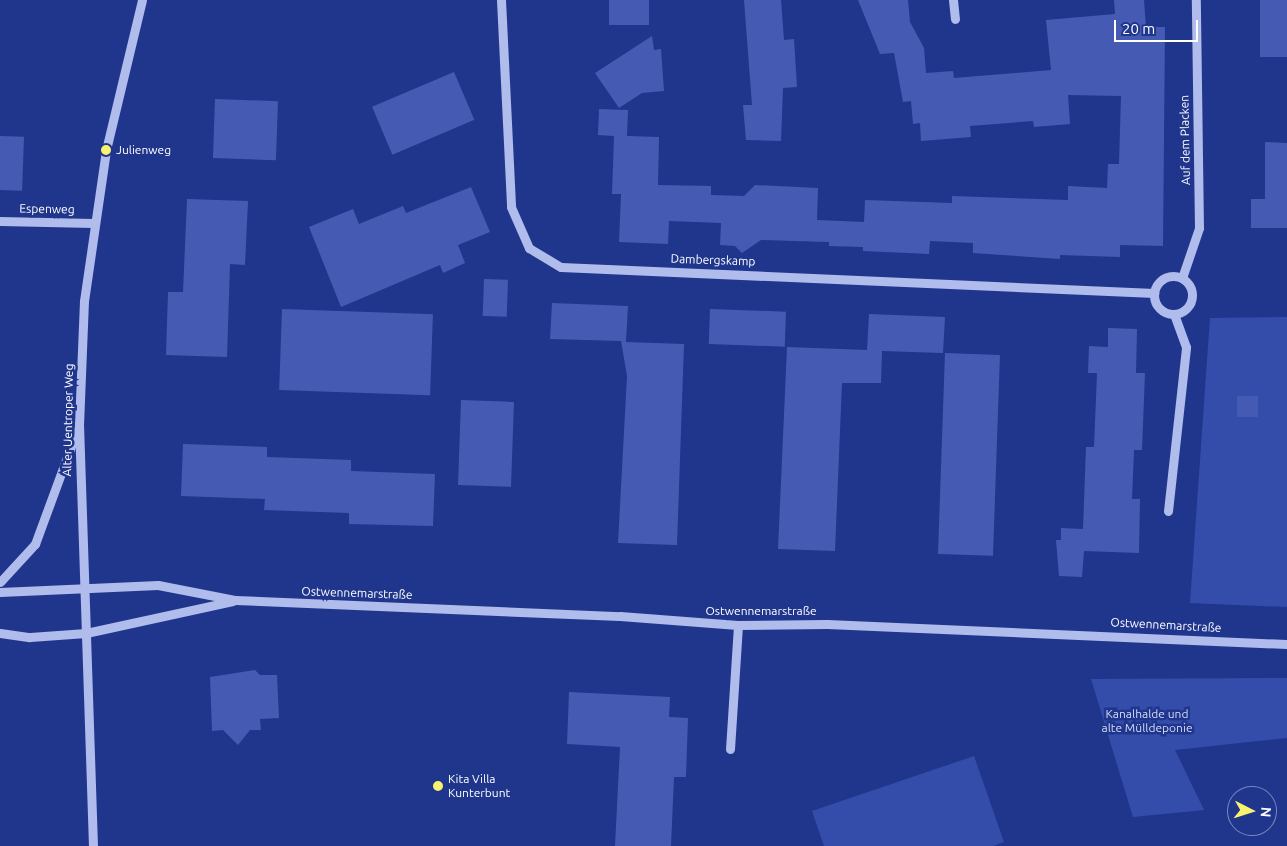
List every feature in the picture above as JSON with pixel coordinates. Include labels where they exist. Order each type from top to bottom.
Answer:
[{"type":"street","name":"Alter Uentroper Weg","points":[[93,846],[79,425],[84,301],[93,223],[142,0]]},
{"type":"street","name":"Dambergskamp","points":[[501,0],[511,207],[529,248],[561,267],[1154,293]]},
{"type":"street","points":[[953,0],[955,18]]},
{"type":"street","name":"Auf dem Placken","points":[[1182,278],[1200,228],[1196,0]]},
{"type":"street","name":"Espenweg","points":[[0,221],[93,223]]},
{"type":"street","points":[[1163,278],[1182,278],[1193,291],[1192,300],[1184,311],[1174,314],[1160,308],[1154,293],[1163,278]]},
{"type":"street","points":[[1168,511],[1186,347],[1174,314]]},
{"type":"street","points":[[0,582],[35,544],[79,425]]},
{"type":"street","name":"Ostwennemarstraße","points":[[0,592],[84,585],[176,586],[235,600],[620,616],[738,625],[827,624],[1287,644]]},
{"type":"street","name":"Ostwennemarstraße","points":[[0,633],[30,637],[86,633],[235,600]]},
{"type":"street","points":[[730,749],[738,625]]},
{"type":"green space","points":[[1287,317],[1287,607],[1190,603],[1210,318]]},
{"type":"green space","name":"Kanalhalde und alte Mülldeponie","points":[[1287,678],[1287,738],[1175,750],[1204,810],[1133,817],[1091,679]]},
{"type":"green space","points":[[974,756],[1004,842],[993,846],[824,846],[812,811]]},
{"type":"building","points":[[609,0],[649,0],[649,25],[609,25]]},
{"type":"building","points":[[744,0],[781,0],[784,40],[794,39],[797,87],[783,88],[781,141],[746,140],[743,105],[752,105]]},
{"type":"building","points":[[858,0],[908,0],[910,22],[924,48],[926,73],[953,71],[954,78],[1051,70],[1046,20],[1115,14],[1114,0],[1144,0],[1146,27],[1165,27],[1163,246],[1120,245],[1120,257],[1060,255],[1060,259],[973,253],[973,243],[930,241],[929,254],[863,251],[863,247],[829,246],[829,242],[761,240],[742,253],[735,246],[720,245],[721,223],[669,221],[668,244],[619,242],[621,194],[612,194],[614,136],[598,135],[599,109],[628,110],[627,136],[659,137],[658,185],[711,186],[711,195],[744,196],[755,185],[818,188],[817,220],[864,222],[865,200],[952,203],[952,196],[1068,200],[1068,186],[1107,188],[1108,164],[1119,164],[1121,96],[1068,95],[1070,124],[1034,127],[1033,121],[970,126],[971,137],[921,141],[920,123],[913,124],[911,101],[903,102],[894,53],[880,54]]},
{"type":"building","points":[[1260,0],[1287,0],[1287,57],[1260,57]]},
{"type":"building","points":[[652,36],[654,50],[661,49],[664,91],[642,93],[619,108],[595,73]]},
{"type":"building","points":[[454,72],[474,120],[392,155],[372,107]]},
{"type":"building","points":[[215,99],[278,101],[276,160],[213,158]]},
{"type":"building","points":[[0,136],[24,137],[22,191],[0,190]]},
{"type":"building","points":[[1265,142],[1287,143],[1287,228],[1251,228],[1251,199],[1265,199]]},
{"type":"building","points":[[471,187],[490,232],[458,245],[465,263],[443,273],[440,265],[341,307],[309,227],[353,209],[359,224],[403,206],[406,213]]},
{"type":"building","points":[[187,199],[248,201],[245,265],[230,264],[227,357],[166,355],[168,292],[183,292]]},
{"type":"building","points":[[484,279],[508,280],[507,317],[483,316]]},
{"type":"building","points":[[552,303],[628,306],[626,342],[684,344],[677,545],[618,543],[627,376],[621,341],[550,339]]},
{"type":"building","points":[[282,309],[433,314],[430,395],[279,390]]},
{"type":"building","points":[[710,309],[786,312],[785,347],[709,344]]},
{"type":"building","points":[[869,314],[945,317],[943,353],[882,351],[881,383],[842,383],[835,551],[778,549],[787,347],[867,350]]},
{"type":"building","points":[[1108,328],[1137,329],[1136,373],[1145,373],[1142,450],[1134,450],[1132,499],[1140,499],[1139,553],[1084,551],[1082,577],[1059,576],[1056,540],[1061,540],[1061,528],[1083,529],[1086,447],[1094,447],[1097,373],[1088,373],[1089,346],[1108,347]]},
{"type":"building","points":[[945,353],[1000,355],[993,556],[938,554]]},
{"type":"building","points":[[1237,396],[1258,396],[1258,417],[1237,417]]},
{"type":"building","points":[[461,400],[514,402],[511,487],[458,485]]},
{"type":"building","points":[[183,444],[267,447],[267,457],[351,460],[351,471],[435,474],[433,526],[349,524],[349,513],[264,510],[265,499],[181,496]]},
{"type":"building","points":[[255,670],[260,675],[277,675],[279,718],[260,719],[261,730],[250,730],[238,745],[223,730],[212,731],[210,677]]},
{"type":"building","points":[[569,692],[670,697],[669,717],[688,718],[686,777],[674,777],[671,846],[615,846],[620,747],[567,744]]},
{"type":"place","name":"Julienweg","points":[[106,150]]},
{"type":"place","name":"Kita Villa Kunterbunt","points":[[438,786]]}]
